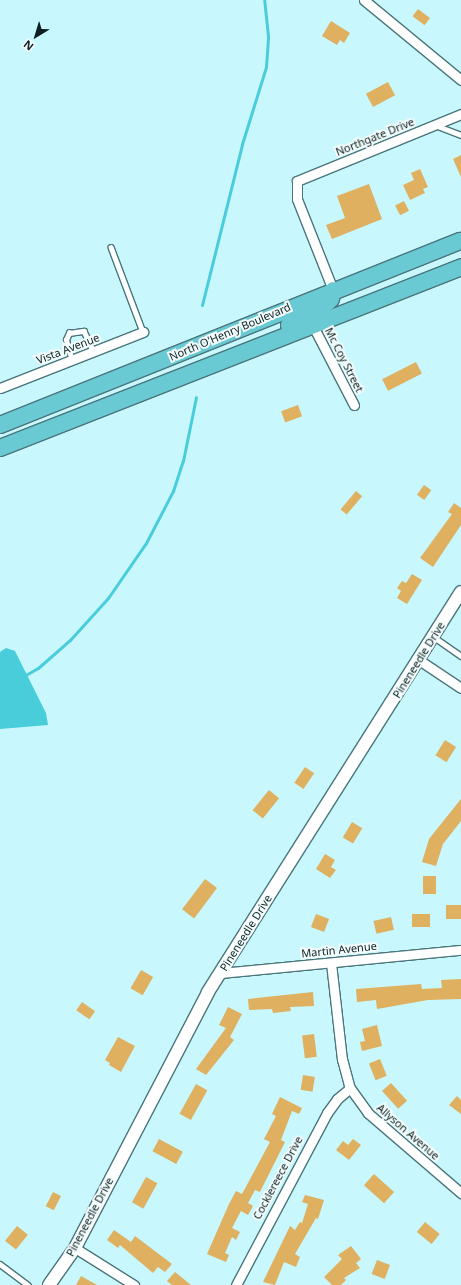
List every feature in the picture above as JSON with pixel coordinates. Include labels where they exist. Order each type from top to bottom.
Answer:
[{"type":"highway","name":"North O'Henry Boulevard","points":[[0,425],[333,290],[461,241]]},
{"type":"highway","name":"North O'Henry Boulevard","points":[[0,448],[461,267]]},
{"type":"highway","points":[[215,363],[321,309],[330,299],[333,290]]},
{"type":"highway","points":[[0,436],[39,420],[120,377]]},
{"type":"street","points":[[364,0],[461,80]]},
{"type":"street","name":"Northgate Drive","points":[[333,290],[297,199],[297,181],[461,114]]},
{"type":"street","name":"Mc Coy Street","points":[[313,326],[354,405]]},
{"type":"street","name":"Vista Avenue","points":[[0,388],[143,332]]},
{"type":"street","name":"Pineneedle Drive","points":[[49,1285],[74,1248],[208,992],[434,637],[461,592]]},
{"type":"street","points":[[419,660],[461,688]]},
{"type":"street","name":"Martin Avenue","points":[[220,973],[461,950]]},
{"type":"street","name":"Allyson Avenue","points":[[331,963],[342,1059],[350,1088],[368,1113],[461,1193]]},
{"type":"street","name":"Cocklereece Drive","points":[[236,1285],[327,1113],[337,1100],[350,1088]]},
{"type":"street","points":[[74,1248],[134,1285]]},
{"type":"lane","points":[[435,125],[461,135]]},
{"type":"lane","points":[[111,247],[143,332]]},
{"type":"lane","points":[[72,361],[66,340],[69,332],[84,331],[94,352]]},
{"type":"lane","points":[[434,637],[461,656]]},
{"type":"lane","points":[[0,1264],[28,1285]]},
{"type":"water","points":[[6,648],[15,651],[46,713],[48,725],[0,729],[0,652]]},
{"type":"building","points":[[418,9],[430,18],[425,25],[413,16]]},
{"type":"building","points":[[331,21],[350,33],[344,43],[340,40],[337,45],[322,36]]},
{"type":"building","points":[[388,82],[395,95],[373,107],[366,94]]},
{"type":"building","points":[[461,155],[461,177],[453,159]]},
{"type":"building","points":[[420,169],[428,187],[423,189],[425,193],[410,200],[403,185],[414,180],[411,173]]},
{"type":"building","points":[[369,184],[382,219],[332,239],[326,225],[345,218],[337,196]]},
{"type":"building","points":[[404,201],[409,211],[400,215],[395,206]]},
{"type":"building","points":[[416,362],[422,374],[388,391],[382,379]]},
{"type":"building","points":[[298,405],[302,416],[285,422],[281,411]]},
{"type":"building","points":[[424,485],[431,490],[424,500],[417,495]]},
{"type":"building","points":[[356,491],[362,496],[347,515],[341,509]]},
{"type":"building","points":[[454,503],[461,508],[461,525],[433,567],[420,558],[452,514],[448,512]]},
{"type":"building","points":[[412,574],[422,580],[407,604],[397,598],[401,591],[397,588],[402,581],[406,583]]},
{"type":"building","points":[[445,740],[456,747],[446,762],[435,755]]},
{"type":"building","points":[[305,767],[314,773],[303,789],[294,783]]},
{"type":"building","points":[[269,790],[279,798],[263,818],[253,810]]},
{"type":"building","points":[[461,799],[461,821],[443,844],[436,866],[422,862],[429,839]]},
{"type":"building","points":[[352,822],[362,828],[353,844],[343,837]]},
{"type":"building","points":[[325,854],[335,860],[331,867],[336,870],[330,878],[316,869]]},
{"type":"building","points":[[423,876],[436,876],[436,894],[423,894]]},
{"type":"building","points":[[205,879],[217,888],[194,918],[182,909]]},
{"type":"building","points":[[446,905],[461,905],[461,919],[446,919]]},
{"type":"building","points":[[316,914],[329,919],[324,932],[311,927]]},
{"type":"building","points":[[412,914],[430,914],[430,927],[412,927]]},
{"type":"building","points":[[391,917],[394,930],[376,934],[373,921]]},
{"type":"building","points":[[141,970],[153,977],[143,995],[130,988]]},
{"type":"building","points":[[461,979],[461,999],[428,1000],[377,1009],[376,1000],[357,1002],[356,989],[421,984],[422,989],[442,988],[441,980]]},
{"type":"building","points":[[313,992],[314,1006],[290,1007],[291,1011],[273,1013],[272,1009],[249,1010],[248,999]]},
{"type":"building","points":[[82,1002],[95,1011],[89,1019],[76,1010]]},
{"type":"building","points":[[228,1007],[242,1014],[230,1037],[234,1040],[206,1075],[196,1069],[226,1028],[219,1025]]},
{"type":"building","points":[[377,1025],[382,1046],[362,1051],[360,1042],[365,1041],[362,1029]]},
{"type":"building","points":[[314,1034],[317,1057],[305,1058],[302,1035]]},
{"type":"building","points":[[118,1037],[135,1046],[121,1072],[109,1065],[110,1063],[105,1060]]},
{"type":"building","points":[[380,1059],[387,1076],[376,1080],[369,1063]]},
{"type":"building","points":[[303,1075],[315,1077],[313,1092],[301,1090]]},
{"type":"building","points":[[391,1083],[407,1101],[398,1109],[382,1091]]},
{"type":"building","points":[[196,1084],[207,1090],[191,1120],[180,1114]]},
{"type":"building","points":[[457,1096],[461,1100],[461,1114],[449,1105]]},
{"type":"building","points":[[280,1097],[302,1108],[299,1114],[292,1111],[281,1140],[285,1142],[260,1192],[255,1190],[248,1203],[253,1206],[248,1215],[241,1211],[232,1228],[240,1232],[236,1240],[232,1237],[225,1253],[229,1255],[226,1262],[207,1254],[236,1191],[242,1194],[270,1142],[264,1139],[276,1116],[272,1114]]},
{"type":"building","points":[[159,1139],[183,1152],[176,1164],[152,1151]]},
{"type":"building","points":[[353,1139],[361,1145],[349,1160],[336,1150],[343,1141],[348,1145]]},
{"type":"building","points":[[374,1174],[394,1192],[384,1203],[364,1185]]},
{"type":"building","points":[[146,1177],[157,1183],[143,1209],[132,1202]]},
{"type":"building","points":[[53,1192],[61,1196],[54,1210],[46,1206]]},
{"type":"building","points":[[305,1195],[324,1200],[318,1219],[316,1218],[295,1254],[300,1257],[296,1267],[284,1262],[275,1285],[263,1282],[290,1226],[295,1230],[300,1222],[302,1223],[308,1204],[302,1202]]},
{"type":"building","points":[[425,1222],[440,1234],[432,1244],[417,1232]]},
{"type":"building","points":[[17,1226],[28,1235],[16,1250],[5,1241]]},
{"type":"building","points":[[114,1230],[131,1242],[135,1236],[172,1264],[165,1272],[158,1267],[153,1273],[120,1245],[118,1248],[107,1240]]},
{"type":"building","points":[[351,1246],[361,1259],[356,1263],[360,1268],[344,1278],[346,1280],[341,1285],[332,1285],[324,1277],[342,1259],[338,1255]]},
{"type":"building","points":[[377,1260],[390,1265],[385,1279],[372,1274]]},
{"type":"building","points":[[175,1272],[191,1285],[172,1285],[167,1281]]},
{"type":"building","points":[[81,1276],[97,1285],[76,1285]]},
{"type":"waterway","points":[[202,305],[242,144],[266,67],[268,36],[264,0]]},
{"type":"waterway","points":[[24,676],[38,668],[70,640],[108,598],[146,543],[173,491],[183,461],[196,397]]}]
